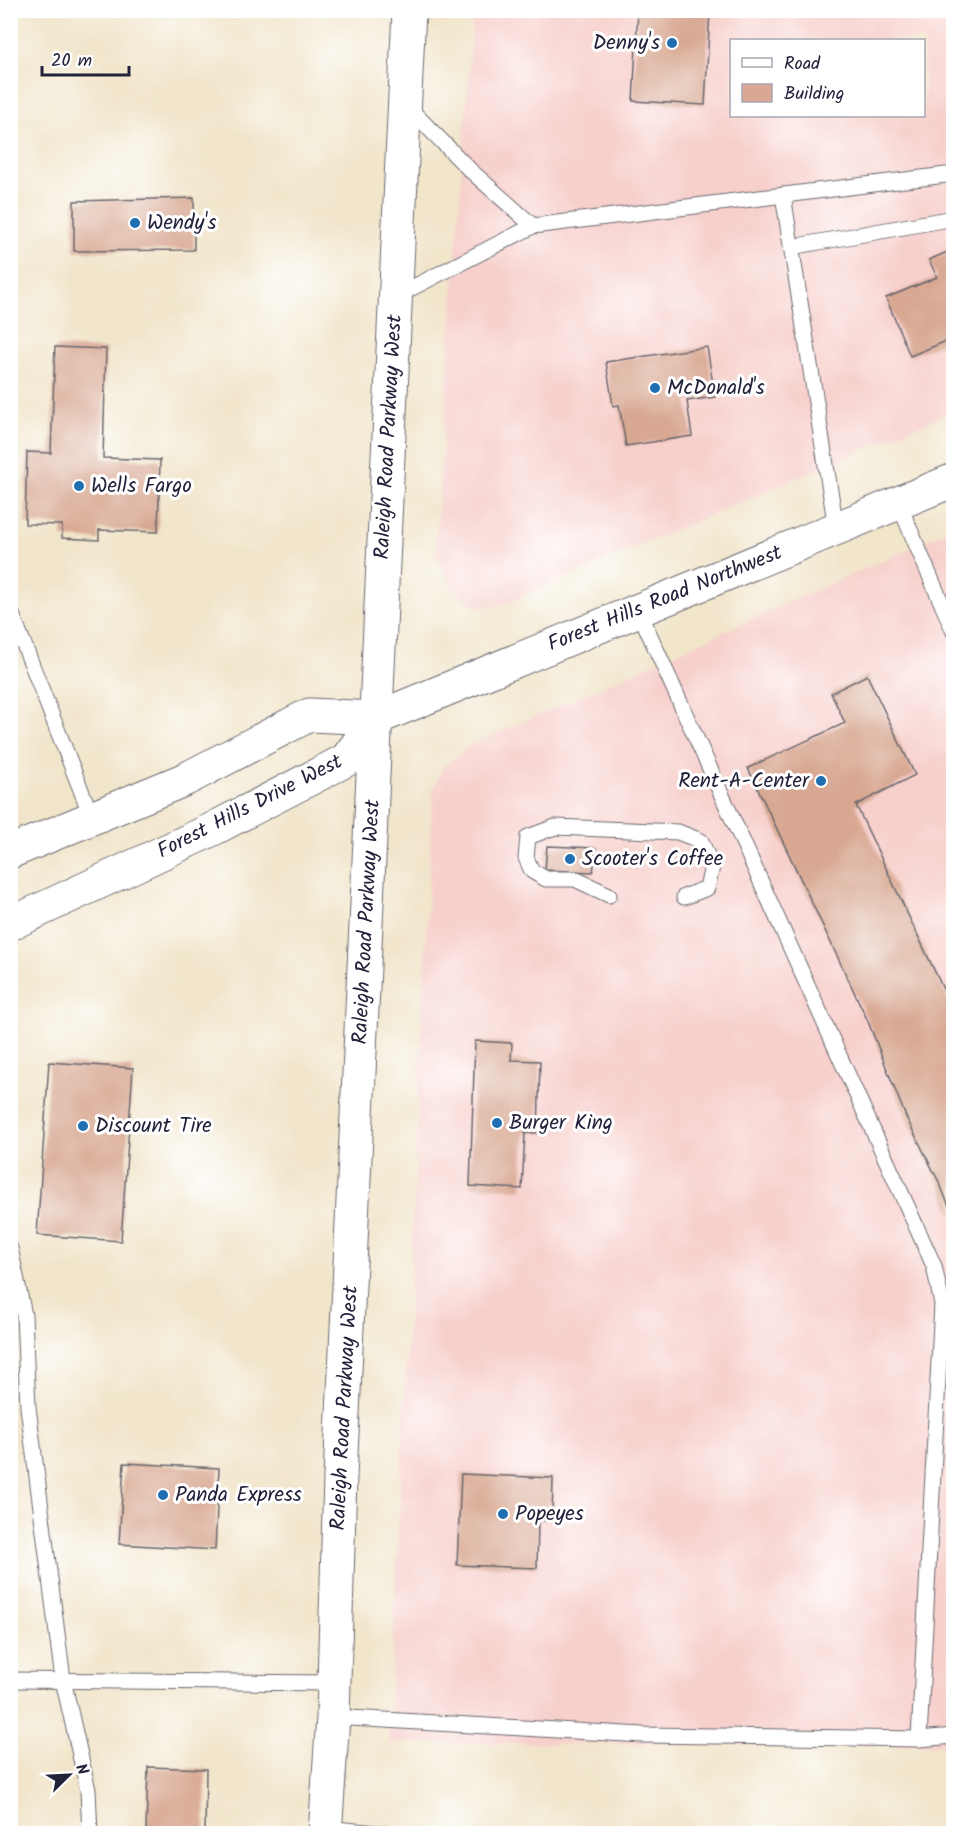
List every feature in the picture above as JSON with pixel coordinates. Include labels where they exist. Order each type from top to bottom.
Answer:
[{"type":"main road","name":"Raleigh Road Parkway West","points":[[325,1831],[333,1717],[340,1477],[410,10]]},
{"type":"main road","name":"Forest Hills Road Northwest","points":[[377,718],[954,480]]},
{"type":"main road","points":[[10,852],[186,779],[309,715],[377,718]]},
{"type":"main road","name":"Forest Hills Drive West","points":[[10,924],[211,830],[346,760],[377,718]]},
{"type":"lane","points":[[404,102],[470,170],[533,226]]},
{"type":"lane","points":[[396,296],[533,226],[954,174]]},
{"type":"lane","points":[[783,195],[836,528]]},
{"type":"lane","points":[[791,247],[954,218]]},
{"type":"lane","points":[[898,502],[954,632]]},
{"type":"lane","points":[[10,609],[92,818]]},
{"type":"lane","points":[[638,609],[934,1266],[942,1304],[919,1739]]},
{"type":"lane","points":[[609,895],[575,879],[546,879],[532,871],[526,858],[528,837],[555,827],[678,832],[701,841],[712,867],[707,888],[684,897]]},
{"type":"lane","points":[[10,1248],[24,1315],[28,1407],[63,1680],[88,1790],[90,1833]]},
{"type":"lane","points":[[10,1680],[334,1683]]},
{"type":"lane","points":[[333,1717],[643,1735],[919,1739],[954,1736]]},
{"type":"lane","points":[[325,1831],[387,1833]]},
{"type":"shaded area","points":[[473,11],[953,11],[953,411],[497,607],[474,606],[452,587],[435,554]]},
{"type":"shaded area","points":[[948,531],[954,543],[953,1745],[388,1743],[433,789],[442,768],[469,746]]},
{"type":"building","points":[[157,10],[199,10],[199,15]]},
{"type":"building","points":[[638,10],[710,10],[705,105],[633,101]]},
{"type":"building","points":[[194,198],[194,250],[74,251],[74,201]]},
{"type":"building","points":[[954,249],[954,338],[910,356],[886,298],[937,277],[929,260]]},
{"type":"building","points":[[55,347],[106,349],[103,458],[160,460],[158,532],[99,530],[99,540],[62,538],[62,525],[25,524],[27,452],[51,453]]},
{"type":"building","points":[[707,347],[715,397],[687,401],[692,436],[626,446],[619,405],[613,406],[606,362]]},
{"type":"building","points":[[867,675],[915,775],[856,805],[954,1012],[953,1216],[940,1184],[906,1117],[867,1019],[748,768],[845,723],[831,693]]},
{"type":"building","name":"Scooter's Coffee","points":[[547,846],[596,848],[593,872],[545,870]]},
{"type":"building","points":[[475,1041],[512,1043],[511,1060],[540,1061],[538,1133],[525,1133],[522,1189],[470,1186]]},
{"type":"building","points":[[49,1062],[133,1068],[121,1241],[37,1235]]},
{"type":"building","points":[[124,1463],[219,1468],[215,1550],[119,1544]]},
{"type":"building","points":[[461,1474],[553,1478],[552,1521],[538,1520],[537,1568],[457,1565]]},
{"type":"building","points":[[148,1767],[206,1769],[205,1833],[146,1833]]},
{"type":"place","name":"Denny's","points":[[672,43]]},
{"type":"place","name":"Wendy's","points":[[135,223]]},
{"type":"place","name":"McDonald's","points":[[655,388]]},
{"type":"place","name":"Wells Fargo","points":[[79,486]]},
{"type":"place","name":"Rent-A-Center","points":[[821,781]]},
{"type":"place","name":"Scooter's Coffee","points":[[570,859]]},
{"type":"place","name":"Burger King","points":[[497,1123]]},
{"type":"place","name":"Discount Tire","points":[[83,1126]]},
{"type":"place","name":"Panda Express","points":[[163,1495]]},
{"type":"place","name":"Popeyes","points":[[503,1514]]}]
